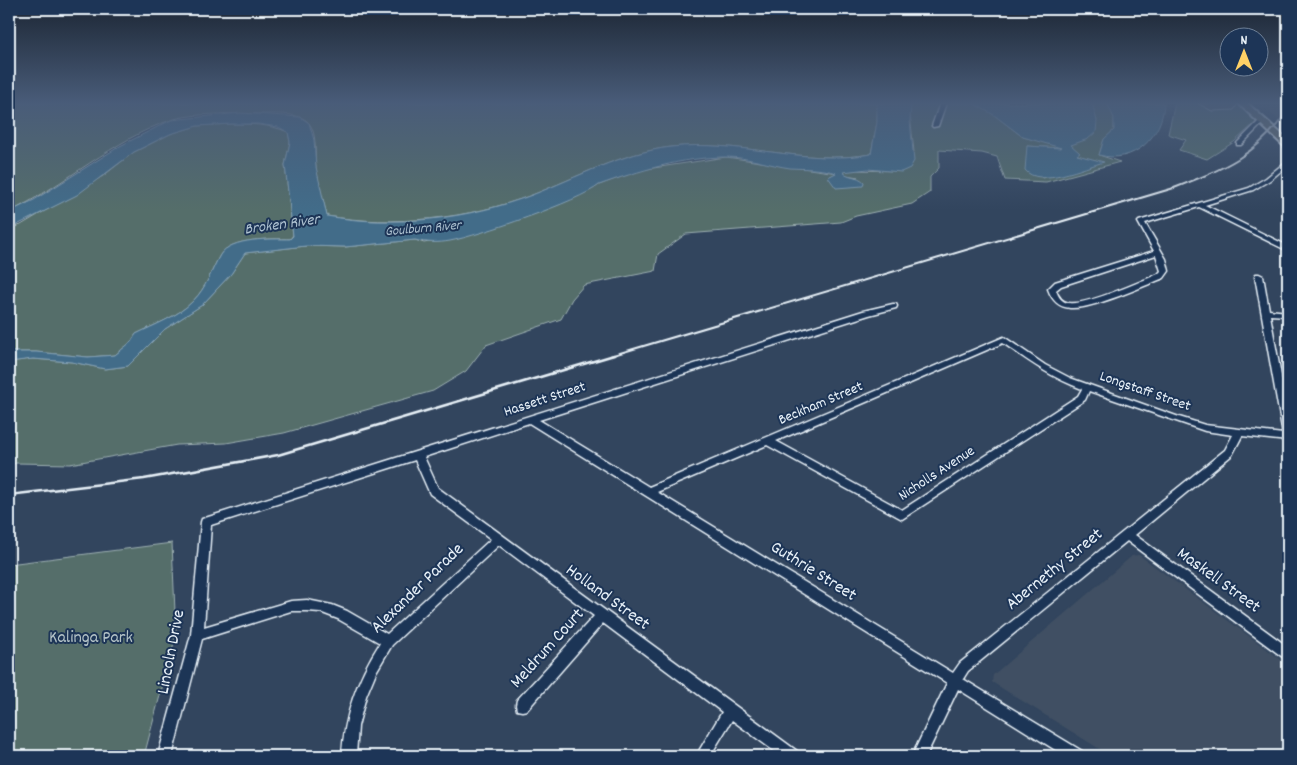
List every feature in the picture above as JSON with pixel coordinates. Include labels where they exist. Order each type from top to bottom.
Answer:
[{"type":"street","points":[[1238,144],[1243,139]]},
{"type":"street","points":[[1156,252],[1055,286],[1052,289],[1056,299],[1067,305],[1077,306],[1161,276],[1165,271],[1156,252],[1140,222],[1251,189],[1268,180],[1288,162]]},
{"type":"street","points":[[1200,205],[1288,249]]},
{"type":"street","points":[[1259,276],[1288,438]]},
{"type":"street","name":"Hassett Street","points":[[206,522],[866,312],[894,306]]},
{"type":"street","points":[[1266,312],[1288,314]]},
{"type":"street","name":"Longstaff Street","points":[[1004,340],[1042,367],[1067,380],[1205,428],[1288,438]]},
{"type":"street","name":"Beckham Street","points":[[648,492],[1004,340]]},
{"type":"street","name":"Nicholls Avenue","points":[[767,441],[902,515],[1082,398],[1087,387]]},
{"type":"street","name":"Guthrie Street","points":[[530,419],[1077,756]]},
{"type":"street","name":"Abernethy Street","points":[[919,756],[955,681],[964,667],[1128,536],[1229,452],[1239,432]]},
{"type":"street","name":"Holland Street","points":[[418,455],[434,491],[792,756]]},
{"type":"street","name":"Lincoln Drive","points":[[165,756],[197,635],[206,522]]},
{"type":"street","name":"Maskell Street","points":[[1128,536],[1288,654]]},
{"type":"street","name":"Alexander Parade","points":[[349,756],[348,743],[357,700],[374,661],[388,641],[498,540]]},
{"type":"street","points":[[197,635],[291,606],[306,604],[330,608],[388,641]]},
{"type":"street","name":"Meldrum Court","points":[[522,705],[602,616]]},
{"type":"street","points":[[703,756],[730,711]]},
{"type":"shaded area","points":[[1139,555],[1288,665],[1288,756],[1111,756],[992,682],[993,675],[1132,556]]},
{"type":"green space","points":[[9,139],[129,139],[49,190],[9,212]]},
{"type":"green space","points":[[161,139],[289,139],[285,165],[293,235],[290,239],[242,242],[225,249],[202,290],[193,301],[174,316],[136,334],[131,342],[115,355],[88,357],[36,352],[9,352],[9,229],[21,225],[103,176],[134,152]]},
{"type":"green space","points":[[315,139],[874,139],[871,154],[846,157],[796,155],[722,146],[696,145],[653,150],[600,166],[532,195],[508,203],[457,215],[404,221],[378,221],[327,216],[316,168]]},
{"type":"green space","points":[[913,139],[1030,139],[1061,148],[1027,146],[1042,178],[1102,162],[1076,155],[1070,145],[1077,139],[1104,139],[1099,155],[1120,162],[1046,182],[1005,180],[997,157],[982,153],[939,150],[939,168],[930,177],[930,192],[912,204],[856,216],[841,222],[686,234],[658,254],[655,271],[584,285],[572,299],[561,319],[486,345],[466,371],[433,391],[284,433],[226,443],[177,445],[70,464],[16,463],[9,466],[9,362],[32,359],[72,362],[105,369],[128,366],[165,329],[202,305],[231,274],[245,253],[306,246],[345,247],[415,240],[424,243],[481,232],[557,205],[599,185],[640,170],[726,157],[837,173],[828,177],[858,177],[842,172],[846,170],[901,171],[914,152]]},
{"type":"green space","points":[[1182,139],[1238,139],[1207,159],[1179,150],[1186,140]]},
{"type":"green space","name":"Kalinga Park","points":[[172,543],[176,635],[144,756],[9,756],[9,564]]},
{"type":"water","points":[[134,139],[161,139],[134,152],[77,195],[9,229],[9,212],[34,200]]},
{"type":"water","name":"Goulburn River","points":[[289,139],[314,139],[316,167],[327,216],[352,220],[378,221],[431,219],[483,210],[532,195],[617,160],[635,154],[671,147],[696,145],[722,146],[821,157],[871,154],[874,139],[912,139],[914,161],[910,168],[901,172],[868,169],[843,172],[864,182],[863,186],[836,188],[828,177],[836,173],[830,171],[790,168],[742,158],[694,159],[645,170],[599,185],[572,200],[528,217],[450,241],[424,242],[415,240],[345,247],[306,246],[245,253],[231,274],[202,305],[165,329],[128,366],[105,369],[72,362],[33,359],[9,362],[9,352],[36,352],[88,357],[115,355],[131,342],[136,334],[174,316],[193,301],[202,290],[225,249],[252,240],[290,239],[293,236],[285,165]]},
{"type":"water","points":[[1029,139],[1088,139],[1071,145],[1080,153],[1077,155],[1104,162],[1051,177],[1032,175],[1025,170],[1027,146],[1061,148]]},
{"type":"water","points":[[1104,139],[1150,139],[1135,152],[1124,156],[1112,157],[1099,155]]},
{"type":"railway","points":[[610,356],[1174,188],[1224,167],[1252,149],[1263,139]]},
{"type":"railway","points":[[9,495],[144,479],[278,455],[614,355]]},
{"type":"water label","name":"Broken River","points":[[282,225]]}]
